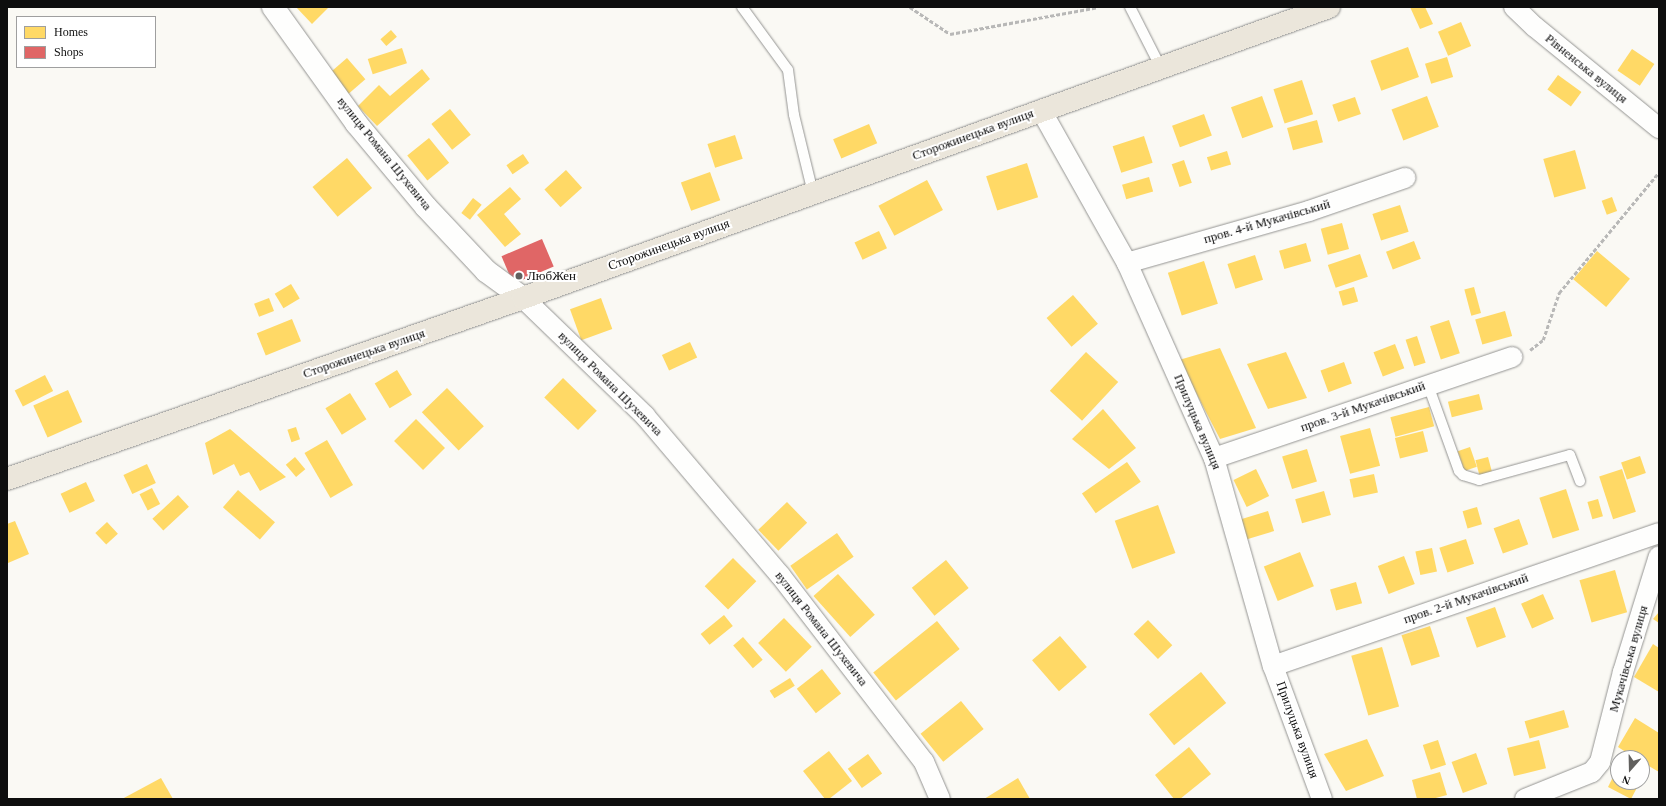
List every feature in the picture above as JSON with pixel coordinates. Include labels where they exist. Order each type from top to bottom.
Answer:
[{"type":"main road","name":"Сторожинецька вулиця","points":[[7,479],[523,298],[1329,7]]},
{"type":"street","name":"вулиця Романа Шухевича","points":[[273,7],[356,123],[426,207],[486,271],[523,298],[645,416],[780,575],[924,762],[940,799]]},
{"type":"street","name":"Рівненська вулиця","points":[[1514,7],[1535,27],[1659,128]]},
{"type":"street","name":"Прилуцька вулиця","points":[[1041,110],[1127,263],[1214,458],[1273,666],[1322,799]]},
{"type":"street","name":"пров. 4-й Мукачівський","points":[[1127,263],[1309,211],[1405,178]]},
{"type":"street","name":"пров. 3-й Мукачівський","points":[[1214,458],[1512,357]]},
{"type":"street","name":"пров. 2-й Мукачівський","points":[[1273,666],[1659,533]]},
{"type":"street","name":"Мукачівська вулиця","points":[[1529,798],[1592,772],[1600,762],[1623,672],[1659,556]]},
{"type":"lane","points":[[742,7],[788,70],[794,115],[813,193]]},
{"type":"lane","points":[[1130,7],[1161,68]]},
{"type":"lane","points":[[1428,385],[1459,471],[1463,475],[1479,480],[1570,455],[1580,481]]},
{"type":"path","points":[[910,7],[950,34],[1098,7]]},
{"type":"path","points":[[1512,357],[1531,350],[1543,340],[1559,293],[1659,172]]},
{"type":"building: Homes","points":[[296,7],[329,7],[312,24]]},
{"type":"building: Homes","points":[[1410,7],[1425,7],[1433,24],[1420,29]]},
{"type":"building: Homes","points":[[1461,22],[1471,46],[1448,56],[1438,32]]},
{"type":"building: Homes","points":[[391,30],[397,37],[386,46],[380,39]]},
{"type":"building: Homes","points":[[1408,47],[1419,77],[1381,91],[1370,61]]},
{"type":"building: Homes","points":[[402,48],[407,63],[373,74],[368,59]]},
{"type":"building: Homes","points":[[1632,49],[1654,64],[1640,86],[1617,71]]},
{"type":"building: Homes","points":[[1447,57],[1453,77],[1431,84],[1425,64]]},
{"type":"building: Homes","points":[[347,58],[365,79],[348,94],[330,73]]},
{"type":"building: Homes","points":[[422,69],[430,79],[377,126],[358,106],[379,85],[390,96]]},
{"type":"building: Homes","points":[[1558,75],[1581,92],[1571,107],[1547,90]]},
{"type":"building: Homes","points":[[1302,80],[1313,114],[1285,124],[1273,89]]},
{"type":"building: Homes","points":[[1262,96],[1273,127],[1242,138],[1231,107]]},
{"type":"building: Homes","points":[[1427,96],[1439,127],[1403,140],[1392,110]]},
{"type":"building: Homes","points":[[1355,97],[1361,114],[1338,122],[1332,105]]},
{"type":"building: Homes","points":[[450,109],[471,135],[452,150],[431,124]]},
{"type":"building: Homes","points":[[1204,114],[1212,136],[1180,147],[1172,126]]},
{"type":"building: Homes","points":[[1317,120],[1323,142],[1293,150],[1287,128]]},
{"type":"building: Homes","points":[[869,124],[877,143],[841,159],[833,139]]},
{"type":"building: Homes","points":[[735,135],[743,159],[715,168],[707,144]]},
{"type":"building: Homes","points":[[1144,136],[1153,163],[1121,173],[1113,146]]},
{"type":"building: Homes","points":[[429,138],[449,163],[427,180],[407,156]]},
{"type":"building: Homes","points":[[1575,150],[1586,188],[1554,198],[1543,159]]},
{"type":"building: Homes","points":[[1227,151],[1231,164],[1211,171],[1207,157]]},
{"type":"building: Homes","points":[[523,154],[529,163],[513,174],[506,165]]},
{"type":"building: Homes","points":[[347,158],[372,188],[338,217],[313,187]]},
{"type":"building: Homes","points":[[1184,160],[1192,183],[1180,187],[1172,164]]},
{"type":"building: Homes","points":[[1027,163],[1038,197],[997,211],[986,176]]},
{"type":"building: Homes","points":[[566,170],[582,188],[561,207],[544,189]]},
{"type":"building: Homes","points":[[710,172],[720,200],[691,211],[681,183]]},
{"type":"building: Homes","points":[[1149,177],[1153,191],[1126,199],[1122,185]]},
{"type":"building: Homes","points":[[927,180],[943,210],[894,236],[878,206]]},
{"type":"building: Homes","points":[[510,187],[521,199],[504,214],[521,234],[505,247],[477,215]]},
{"type":"building: Homes","points":[[1612,197],[1617,211],[1607,215],[1602,201]]},
{"type":"building: Homes","points":[[473,198],[482,205],[470,220],[461,213]]},
{"type":"building: Homes","points":[[1400,205],[1409,232],[1381,241],[1372,214]]},
{"type":"building: Homes","points":[[1342,223],[1349,249],[1328,255],[1321,229]]},
{"type":"building: Homes","points":[[879,231],[887,248],[863,260],[855,242]]},
{"type":"building: Homes","points":[[1414,241],[1421,259],[1393,269],[1386,252]]},
{"type":"building: Homes","points":[[1306,243],[1311,261],[1284,269],[1279,251]]},
{"type":"building: Homes","points":[[1597,251],[1630,279],[1606,307],[1573,279]]},
{"type":"building: Homes","points":[[1360,254],[1368,277],[1336,288],[1328,265]]},
{"type":"building: Homes","points":[[1255,255],[1263,280],[1235,289],[1227,264]]},
{"type":"building: Homes","points":[[1204,261],[1218,304],[1182,316],[1168,273]]},
{"type":"building: Homes","points":[[291,284],[300,299],[283,308],[275,294]]},
{"type":"building: Homes","points":[[1354,287],[1358,301],[1343,306],[1339,291]]},
{"type":"building: Homes","points":[[1474,287],[1481,313],[1471,316],[1464,290]]},
{"type":"building: Homes","points":[[1073,295],[1098,324],[1072,347],[1047,318]]},
{"type":"building: Homes","points":[[269,298],[274,311],[259,317],[254,304]]},
{"type":"building: Homes","points":[[601,298],[612,329],[581,340],[570,309]]},
{"type":"building: Homes","points":[[1505,311],[1512,336],[1482,345],[1475,320]]},
{"type":"building: Homes","points":[[292,319],[301,341],[266,355],[257,333]]},
{"type":"building: Homes","points":[[1449,320],[1460,353],[1441,359],[1430,326]]},
{"type":"building: Homes","points":[[1417,336],[1426,363],[1414,366],[1406,340]]},
{"type":"building: Homes","points":[[690,342],[697,357],[669,371],[662,355]]},
{"type":"building: Homes","points":[[1395,344],[1404,368],[1383,377],[1374,352]]},
{"type":"building: Homes","points":[[1220,348],[1256,428],[1220,439],[1179,360]]},
{"type":"building: Homes","points":[[1086,352],[1118,382],[1082,421],[1050,391]]},
{"type":"building: Homes","points":[[1286,352],[1307,398],[1268,409],[1247,364]]},
{"type":"building: Homes","points":[[1344,362],[1352,384],[1328,392],[1321,371]]},
{"type":"building: Homes","points":[[397,370],[412,395],[390,408],[375,383]]},
{"type":"building: Homes","points":[[45,375],[53,391],[23,406],[15,390]]},
{"type":"building: Homes","points":[[563,378],[597,411],[578,430],[544,397]]},
{"type":"building: Homes","points":[[447,388],[484,426],[459,450],[422,412]]},
{"type":"building: Homes","points":[[68,390],[82,422],[48,437],[33,405]]},
{"type":"building: Homes","points":[[350,393],[366,419],[342,435],[325,408]]},
{"type":"building: Homes","points":[[1479,394],[1483,410],[1452,417],[1448,402]]},
{"type":"building: Homes","points":[[1429,407],[1434,426],[1396,437],[1390,417]]},
{"type":"building: Homes","points":[[1103,409],[1136,448],[1109,469],[1072,439]]},
{"type":"building: Homes","points":[[416,419],[445,448],[423,470],[394,441]]},
{"type":"building: Homes","points":[[296,427],[300,439],[291,442],[287,430]]},
{"type":"building: Homes","points":[[1370,428],[1380,466],[1350,474],[1340,436]]},
{"type":"building: Homes","points":[[230,429],[286,477],[260,491],[249,472],[240,476],[234,464],[213,475],[205,443]]},
{"type":"building: Homes","points":[[1423,431],[1428,451],[1400,458],[1395,438]]},
{"type":"building: Homes","points":[[327,440],[353,485],[330,498],[304,453]]},
{"type":"building: Homes","points":[[1470,447],[1477,467],[1465,471],[1458,451]]},
{"type":"building: Homes","points":[[1307,449],[1317,482],[1292,489],[1282,457]]},
{"type":"building: Homes","points":[[1640,456],[1646,473],[1627,480],[1621,463]]},
{"type":"building: Homes","points":[[295,457],[305,469],[296,477],[286,465]]},
{"type":"building: Homes","points":[[1488,457],[1492,472],[1480,476],[1475,460]]},
{"type":"building: Homes","points":[[1127,462],[1141,482],[1096,513],[1082,494]]},
{"type":"building: Homes","points":[[147,464],[156,483],[132,494],[123,475]]},
{"type":"building: Homes","points":[[1256,469],[1269,496],[1247,507],[1234,480]]},
{"type":"building: Homes","points":[[1622,469],[1636,512],[1613,519],[1599,476]]},
{"type":"building: Homes","points":[[1374,474],[1378,493],[1353,498],[1350,479]]},
{"type":"building: Homes","points":[[86,482],[95,501],[69,513],[61,494]]},
{"type":"building: Homes","points":[[152,488],[160,504],[148,510],[140,494]]},
{"type":"building: Homes","points":[[1566,489],[1579,530],[1553,539],[1539,498]]},
{"type":"building: Homes","points":[[238,490],[275,522],[260,540],[223,507]]},
{"type":"building: Homes","points":[[1324,491],[1331,515],[1302,523],[1295,499]]},
{"type":"building: Homes","points":[[178,495],[189,507],[163,531],[152,519]]},
{"type":"building: Homes","points":[[1598,499],[1603,516],[1592,519],[1587,502]]},
{"type":"building: Homes","points":[[787,502],[807,523],[778,551],[758,530]]},
{"type":"building: Homes","points":[[1158,505],[1175,553],[1132,569],[1115,521]]},
{"type":"building: Homes","points":[[1477,507],[1482,524],[1468,528],[1463,511]]},
{"type":"building: Homes","points":[[1268,511],[1274,531],[1245,540],[1239,520]]},
{"type":"building: Homes","points":[[1519,519],[1528,544],[1503,554],[1494,528]]},
{"type":"building: Homes","points":[[15,521],[29,554],[8,563],[7,524]]},
{"type":"building: Homes","points":[[107,522],[118,534],[106,545],[95,533]]},
{"type":"building: Homes","points":[[837,533],[854,557],[807,589],[790,566]]},
{"type":"building: Homes","points":[[1466,539],[1474,564],[1447,572],[1439,548]]},
{"type":"building: Homes","points":[[1432,548],[1437,571],[1420,575],[1415,552]]},
{"type":"building: Homes","points":[[1300,552],[1314,586],[1278,601],[1264,567]]},
{"type":"building: Homes","points":[[1404,556],[1415,584],[1389,594],[1378,566]]},
{"type":"building: Homes","points":[[733,558],[756,581],[728,610],[705,586]]},
{"type":"building: Homes","points":[[946,560],[969,588],[934,616],[912,588]]},
{"type":"building: Homes","points":[[1615,570],[1627,612],[1592,622],[1579,580]]},
{"type":"building: Homes","points":[[838,574],[875,615],[850,637],[813,596]]},
{"type":"building: Homes","points":[[1356,582],[1362,603],[1336,611],[1330,589]]},
{"type":"building: Homes","points":[[1543,594],[1554,619],[1532,628],[1521,604]]},
{"type":"building: Homes","points":[[1495,607],[1506,637],[1477,648],[1466,618]]},
{"type":"building: Homes","points":[[1659,612],[1659,623],[1653,619]]},
{"type":"building: Homes","points":[[724,615],[733,626],[709,645],[701,634]]},
{"type":"building: Homes","points":[[784,618],[812,647],[786,672],[758,643]]},
{"type":"building: Homes","points":[[1148,620],[1172,645],[1158,659],[1134,634]]},
{"type":"building: Homes","points":[[937,621],[960,649],[896,701],[873,673]]},
{"type":"building: Homes","points":[[1430,626],[1440,656],[1411,666],[1401,635]]},
{"type":"building: Homes","points":[[1060,636],[1087,667],[1059,691],[1032,660]]},
{"type":"building: Homes","points":[[743,637],[763,660],[753,668],[733,646]]},
{"type":"building: Homes","points":[[1653,644],[1659,648],[1659,692],[1634,677]]},
{"type":"building: Homes","points":[[1382,647],[1399,707],[1368,715],[1351,656]]},
{"type":"building: Homes","points":[[822,669],[841,693],[816,713],[797,689]]},
{"type":"building: Homes","points":[[1201,672],[1226,703],[1174,745],[1149,714]]},
{"type":"building: Homes","points":[[790,678],[795,686],[774,698],[770,691]]},
{"type":"building: Homes","points":[[961,701],[984,729],[943,762],[921,734]]},
{"type":"building: Homes","points":[[1564,710],[1569,727],[1530,739],[1525,721]]},
{"type":"building: Homes","points":[[1635,718],[1659,733],[1659,772],[1650,767],[1650,750],[1623,750],[1618,747]]},
{"type":"building: Homes","points":[[1367,739],[1384,776],[1346,791],[1324,754]]},
{"type":"building: Homes","points":[[1438,740],[1446,765],[1431,770],[1423,745]]},
{"type":"building: Homes","points":[[1539,740],[1546,768],[1514,776],[1507,748]]},
{"type":"building: Homes","points":[[1189,747],[1211,774],[1180,799],[1174,799],[1155,775]]},
{"type":"building: Homes","points":[[829,751],[852,781],[829,799],[825,799],[803,771]]},
{"type":"building: Homes","points":[[1476,753],[1487,784],[1463,793],[1452,762]]},
{"type":"building: Homes","points":[[868,754],[882,773],[862,788],[848,769]]},
{"type":"building: Homes","points":[[1440,772],[1447,795],[1432,799],[1417,799],[1412,780]]},
{"type":"building: Homes","points":[[161,778],[173,799],[122,799]]},
{"type":"building: Homes","points":[[1018,778],[1030,799],[984,799]]},
{"type":"building: Homes","points":[[1614,790],[1636,790],[1631,799]]},
{"type":"building: Shops","points":[[542,239],[554,267],[513,284],[501,256]]},
{"type":"place","name":"ЛюбЖен","points":[[519,276]]}]
